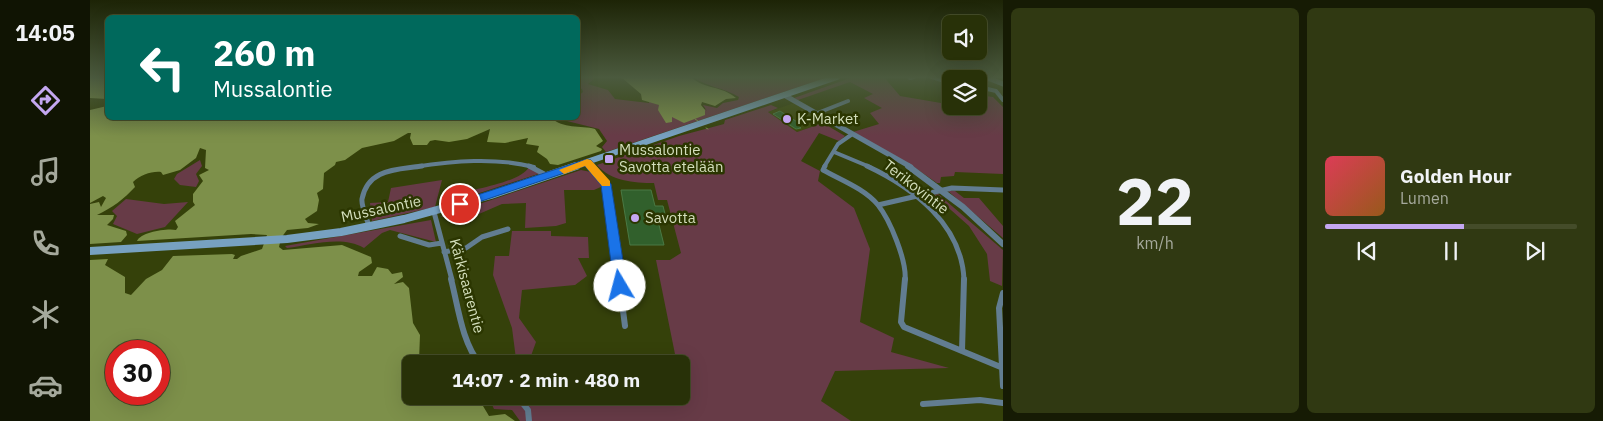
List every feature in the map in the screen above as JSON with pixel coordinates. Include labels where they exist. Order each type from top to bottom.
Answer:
[{"type":"main road","name":"Mussalontie","points":[[90,251],[287,239],[369,226],[434,212],[548,176],[779,97]]},
{"type":"street","points":[[787,97],[851,135],[893,156],[942,190],[1003,244]]},
{"type":"street","points":[[815,114],[848,102]]},
{"type":"street","points":[[851,135],[842,140],[825,167],[825,172],[851,185],[878,204],[897,243],[906,268],[901,322],[904,327],[1003,368]]},
{"type":"street","name":"Terikovintie","points":[[834,152],[878,171],[914,197],[947,227],[958,245],[963,271],[962,351]]},
{"type":"street","points":[[369,226],[362,200],[372,178],[378,173],[460,162],[499,160],[538,168],[548,176]]},
{"type":"street","points":[[587,162],[606,184],[625,326]]},
{"type":"street","points":[[878,204],[952,188],[1003,190]]},
{"type":"street","name":"Kärkisaarentie","points":[[434,212],[467,340],[474,355]]},
{"type":"street","points":[[444,252],[466,248],[482,237],[508,229]]},
{"type":"street","points":[[400,236],[428,245],[442,243]]},
{"type":"street","points":[[1003,293],[999,308],[1002,324],[1003,386]]},
{"type":"street","points":[[923,404],[980,400],[1003,403]]},
{"type":"street","points":[[524,405],[528,410],[530,421]]},
{"type":"shaded area","points":[[90,97],[105,97],[105,99]]},
{"type":"shaded area","points":[[580,97],[613,97],[615,99],[649,103],[649,101],[691,117],[705,109],[707,111],[703,105],[717,108],[723,103],[738,100],[738,97],[770,97],[606,152],[602,147],[607,141],[599,129],[563,120],[580,120]]},
{"type":"shaded area","points":[[641,97],[736,98],[726,99],[715,106],[702,102],[701,105],[705,110],[705,115],[684,123],[672,117],[672,122],[666,123],[658,110],[659,105],[642,100]]},
{"type":"shaded area","points":[[808,97],[798,100],[794,98]]},
{"type":"shaded area","points":[[904,97],[942,103],[942,115],[987,115],[987,97],[993,97],[1003,107],[1003,174],[955,172],[954,176],[941,177],[940,183],[937,183],[911,165],[853,132],[879,124],[870,113],[882,108],[864,98]]},
{"type":"shaded area","points":[[794,103],[825,122],[797,132],[768,112]]},
{"type":"shaded area","points":[[771,105],[778,108],[768,112],[797,132],[823,123],[845,136],[839,141],[819,133],[801,161],[820,171],[818,181],[854,208],[870,249],[860,322],[894,338],[891,352],[949,368],[835,371],[821,401],[851,421],[520,421],[512,410],[494,409],[492,405],[690,405],[690,355],[675,355],[656,260],[670,260],[681,253],[667,200],[658,200],[654,183],[631,182],[615,178],[597,165],[679,136],[724,124],[725,120]]},
{"type":"shaded area","points":[[105,106],[105,120],[555,120],[561,124],[595,129],[603,141],[596,146],[602,149],[601,151],[558,165],[550,164],[547,159],[537,152],[539,146],[526,144],[528,138],[505,143],[487,142],[490,129],[467,139],[449,142],[435,140],[430,141],[427,145],[413,145],[410,138],[411,133],[408,133],[394,141],[362,148],[345,160],[336,162],[335,165],[324,173],[323,189],[317,193],[319,200],[317,211],[305,219],[308,223],[319,224],[308,228],[287,230],[281,238],[279,247],[283,250],[342,245],[371,257],[372,263],[359,272],[358,276],[372,276],[377,267],[388,269],[392,274],[402,272],[403,277],[394,284],[403,282],[409,288],[413,323],[420,335],[419,355],[402,355],[402,405],[482,405],[489,416],[505,414],[515,421],[90,421],[90,260],[108,259],[105,265],[125,277],[125,293],[131,295],[146,279],[162,270],[173,256],[232,254],[235,255],[233,259],[237,259],[262,249],[267,235],[251,234],[137,241],[149,233],[161,230],[176,230],[178,227],[175,221],[195,205],[193,194],[203,181],[199,175],[209,170],[205,168],[206,150],[200,148],[196,158],[180,170],[163,175],[161,172],[154,172],[139,177],[133,182],[135,187],[127,195],[97,215],[114,215],[107,225],[126,231],[127,235],[121,242],[90,244],[90,204],[99,202],[101,207],[106,198],[103,196],[90,203],[90,110]]},
{"type":"shaded area","points":[[200,160],[202,166],[196,174],[199,181],[196,187],[180,185],[174,179],[177,174]]},
{"type":"shaded area","points":[[529,167],[541,173],[449,203],[448,199],[451,195],[505,182],[524,173]]},
{"type":"shaded area","points":[[581,170],[591,172],[603,186],[594,190],[564,190],[566,223],[556,226],[525,228],[526,203],[502,204],[472,217],[440,217]]},
{"type":"shaded area","points":[[442,180],[435,207],[372,221],[370,203],[388,202],[391,188]]},
{"type":"shaded area","points":[[948,191],[955,191],[964,198],[979,198],[1003,226],[1003,238]]},
{"type":"shaded area","points":[[938,194],[1003,250],[1002,286],[990,281],[987,254],[969,226],[934,195]]},
{"type":"shaded area","points":[[126,199],[164,204],[188,202],[165,227],[137,234],[113,224],[117,216],[112,211]]},
{"type":"shaded area","points":[[431,220],[436,242],[390,230],[382,233],[364,248],[355,244],[336,241],[287,248],[285,246]]},
{"type":"shaded area","points":[[512,231],[551,231],[551,236],[588,237],[589,258],[578,258],[587,276],[575,285],[522,290],[519,318],[536,342],[531,355],[515,355],[512,328],[493,275],[495,256],[509,256]]},
{"type":"building","name":"K-Market","points":[[780,111],[802,125],[798,126],[801,128],[796,129],[773,114]]},
{"type":"building","name":"Savotta","points":[[621,190],[651,190],[655,206],[663,206],[665,214],[645,214],[646,221],[658,221],[664,245],[630,245]]},
{"type":"slow traffic","points":[[564,170],[587,162],[606,184]]},
{"type":"place","name":"K-Market","points":[[787,119]]},
{"type":"place","name":"Mussalontie Savotta etelään","points":[[609,159]]},
{"type":"place","name":"Savotta","points":[[635,218]]},
{"type":"route","points":[[460,204],[587,162],[606,184],[620,286]]}]
